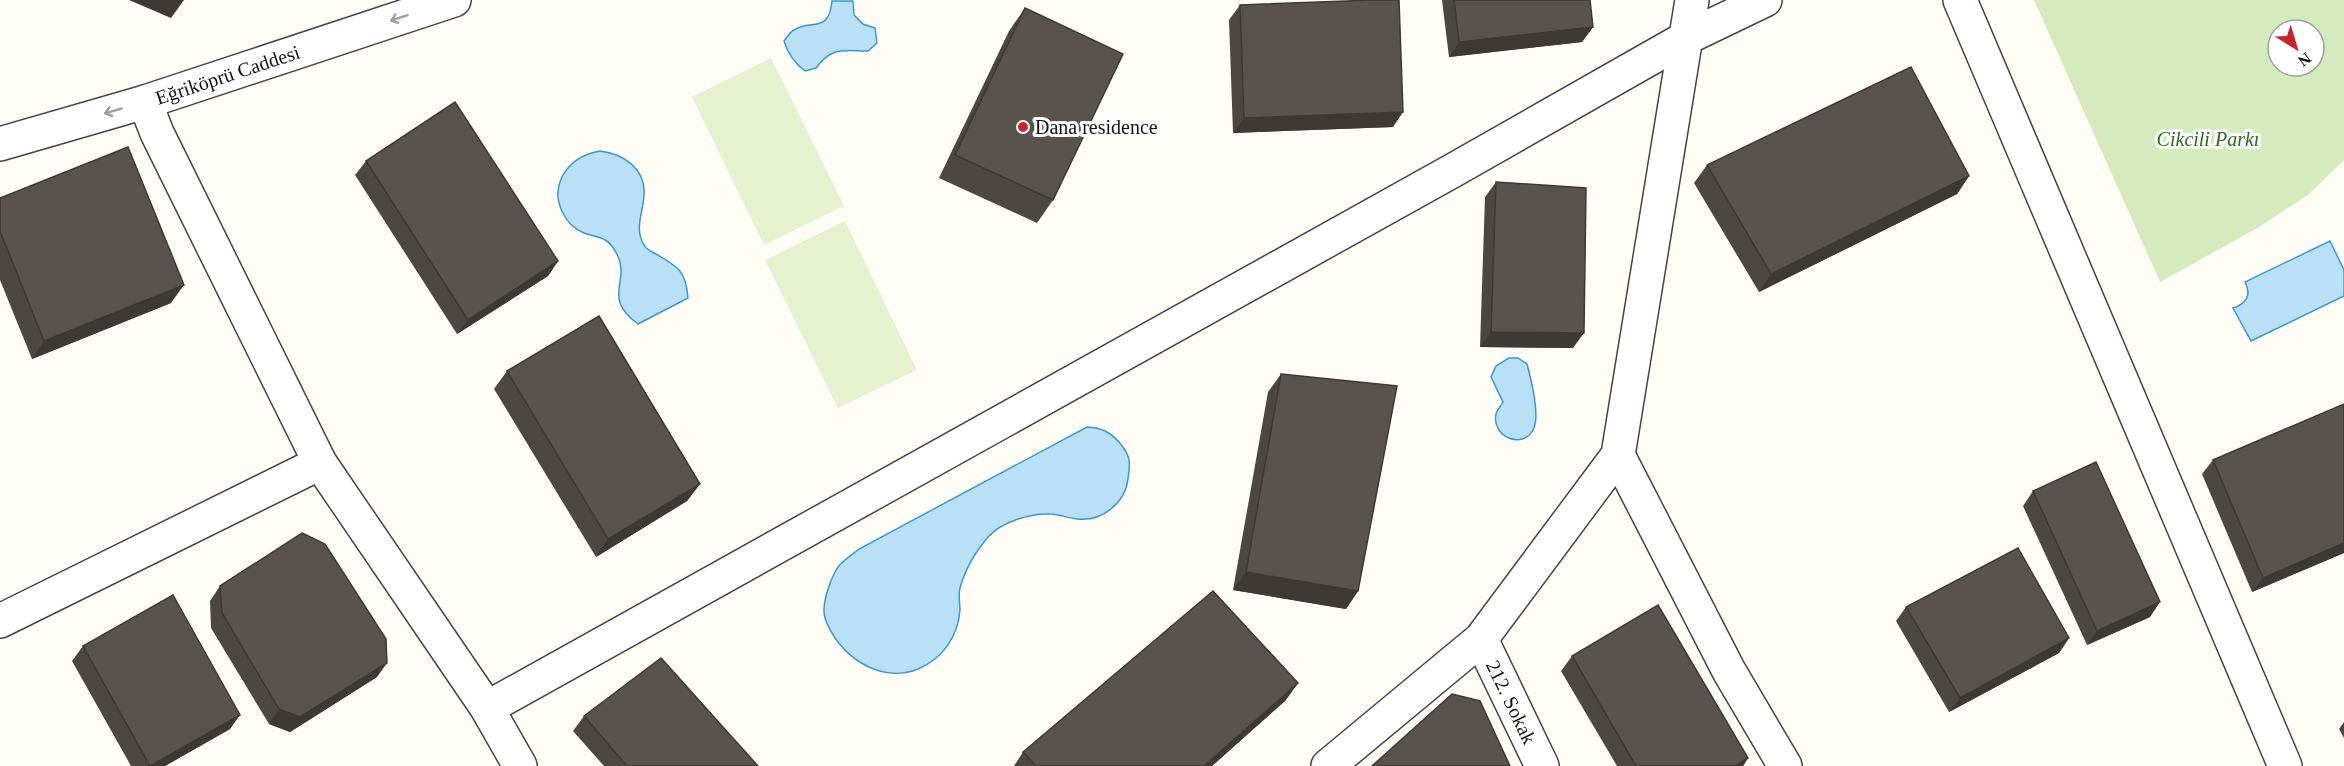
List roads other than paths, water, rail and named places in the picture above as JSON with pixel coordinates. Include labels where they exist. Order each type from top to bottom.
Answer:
[{"type":"street","name":"Eğriköprü Caddesi","points":[[1,139],[145,102],[454,0]]},
{"type":"street","points":[[1328,766],[1481,639],[1617,455],[1692,0]]},
{"type":"street","points":[[487,708],[1452,171],[1686,38],[1765,0]]},
{"type":"street","points":[[1960,0],[2285,766]]},
{"type":"street","points":[[145,102],[158,133],[320,463],[487,708],[520,766]]},
{"type":"street","points":[[1617,455],[1729,671],[1785,766]]},
{"type":"street","points":[[0,621],[320,463]]},
{"type":"street","name":"212. Sokak","points":[[1481,639],[1542,766]]},
{"type":"water","points":[[832,1],[853,1],[854,15],[863,24],[875,28],[877,43],[868,51],[833,53],[816,68],[805,71],[792,58],[784,41],[790,33],[800,27],[823,22],[830,11]]},
{"type":"water","points":[[600,151],[625,159],[637,170],[644,186],[639,227],[641,239],[647,249],[679,270],[687,289],[688,298],[638,324],[621,306],[619,289],[621,273],[617,254],[603,239],[587,234],[571,224],[559,203],[561,179],[568,168],[587,154]]},
{"type":"water","points":[[2330,241],[2344,270],[2344,296],[2251,341],[2233,308],[2241,304],[2248,295],[2245,282]]},
{"type":"water","points":[[1509,358],[1518,358],[1527,364],[1533,387],[1536,414],[1534,428],[1529,435],[1516,440],[1503,435],[1498,429],[1496,414],[1503,402],[1491,377],[1496,366]]},
{"type":"water","points":[[1087,427],[1101,429],[1112,435],[1123,447],[1129,459],[1126,488],[1111,509],[1086,519],[1053,514],[1034,515],[1008,523],[988,537],[965,573],[959,591],[959,620],[952,638],[941,653],[927,665],[903,673],[889,673],[861,663],[849,654],[831,631],[824,613],[831,580],[843,561],[859,549]]},
{"type":"place","name":"Dana residence","points":[[1023,127]]},
{"type":"park label","name":"Cikcili Parkı","points":[[2208,139]]}]
